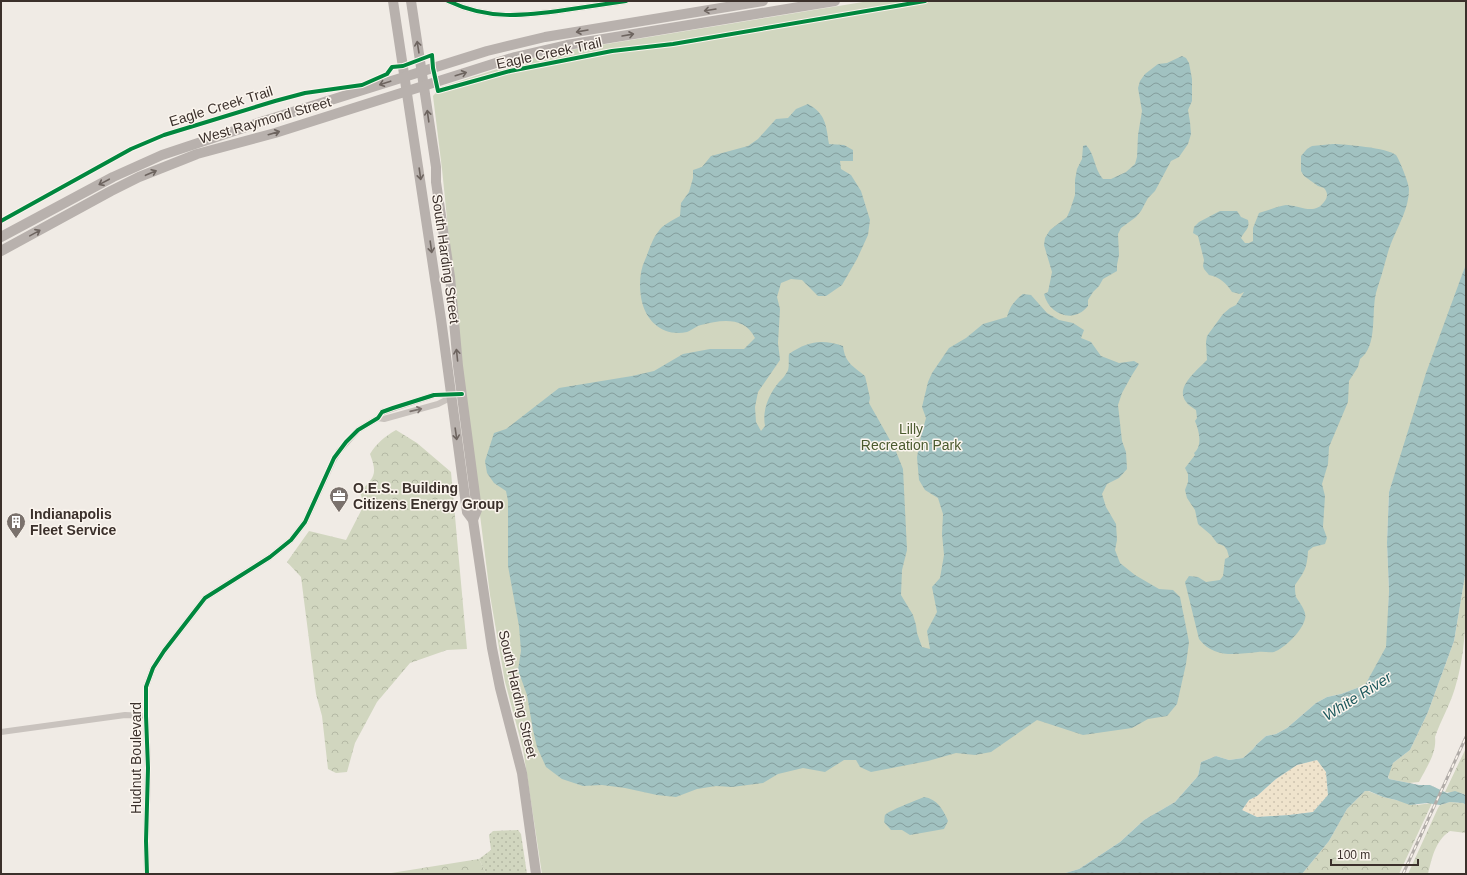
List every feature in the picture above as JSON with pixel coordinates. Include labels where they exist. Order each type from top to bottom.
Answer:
[{"type":"main road","name":"South Harding Street","points":[[393,1],[426,216],[467,512],[473,520],[492,648],[522,778],[536,874]]},
{"type":"main road","name":"South Harding Street","points":[[411,1],[436,167],[436,182],[450,277],[462,394],[477,510],[473,520]]},
{"type":"main road","name":"West Raymond Street","points":[[1,238],[113,177],[162,155],[487,51],[545,37],[762,1]]},
{"type":"main road","name":"West Raymond Street","points":[[1,251],[118,188],[197,154],[275,133],[515,57],[553,47],[832,1]]},
{"type":"main road","points":[[426,216],[441,216]]},
{"type":"street","points":[[448,1],[477,11],[495,15],[513,16],[531,15],[626,1]]},
{"type":"street","name":"Hudnut Boulevard","points":[[147,874],[146,841],[148,768],[146,687],[153,668],[164,651],[205,598],[270,557],[291,540],[305,522],[339,451],[358,430],[378,418],[382,412],[434,395],[451,396],[462,394]]},
{"type":"street","name":"Hudnut Boulevard","points":[[378,418],[384,419],[438,404],[451,396]]},
{"type":"street","points":[[1,732],[125,715],[146,716]]},
{"type":"green space","name":"Lilly Recreation Park","points":[[869,1],[1466,1],[1466,264],[1389,492],[1387,543],[1389,591],[1387,647],[1365,685],[1341,694],[1327,697],[1316,703],[1287,728],[1276,734],[1266,736],[1243,758],[1229,760],[1216,756],[1201,762],[1198,776],[1175,802],[1144,820],[1120,842],[1079,869],[1062,874],[542,874],[523,749],[505,682],[490,595],[464,387],[442,169],[433,96],[441,87],[529,59],[564,51]]},
{"type":"green space","points":[[396,430],[417,443],[451,472],[467,649],[447,650],[410,663],[377,702],[355,743],[347,772],[336,773],[328,769],[322,716],[316,694],[301,577],[287,562],[309,531],[346,540],[364,505],[360,492],[369,483],[373,475],[374,467],[370,454],[381,440]]},
{"type":"green space","points":[[1466,570],[1465,629],[1462,659],[1453,694],[1435,737],[1433,755],[1419,782],[1409,783],[1389,779],[1388,774],[1393,763],[1410,750],[1428,712],[1454,641]]},
{"type":"green space","points":[[1466,748],[1466,795],[1461,793],[1445,792]]},
{"type":"green space","points":[[1365,791],[1417,805],[1432,803],[1399,874],[1302,874],[1329,841],[1347,809]]},
{"type":"green space","points":[[1450,802],[1463,803],[1466,805],[1466,833],[1450,831],[1445,835],[1435,850],[1428,874],[1408,874],[1438,808],[1440,805]]},
{"type":"green space","points":[[518,830],[521,834],[527,874],[485,874],[486,873],[479,859],[491,850],[489,835],[493,831]]},
{"type":"green space","points":[[479,859],[486,873],[485,874],[385,874]]},
{"type":"sand","points":[[1317,760],[1326,772],[1328,795],[1313,812],[1257,817],[1242,810],[1249,800],[1257,796],[1276,779],[1297,765]]},
{"type":"water","points":[[1182,56],[1186,58],[1189,63],[1192,79],[1192,101],[1188,110],[1191,134],[1188,144],[1179,157],[1171,161],[1155,191],[1148,198],[1141,211],[1136,217],[1121,228],[1118,234],[1119,255],[1117,271],[1103,279],[1088,300],[1088,306],[1082,312],[1069,316],[1056,312],[1047,301],[1044,294],[1048,292],[1052,272],[1044,245],[1045,238],[1050,230],[1067,217],[1070,210],[1075,195],[1075,180],[1077,169],[1082,159],[1083,146],[1086,145],[1089,149],[1103,179],[1111,179],[1126,172],[1135,164],[1142,111],[1138,88],[1140,81],[1145,74],[1158,64],[1167,63]]},
{"type":"water","points":[[808,104],[822,116],[826,126],[829,144],[844,145],[853,150],[853,161],[840,161],[841,169],[851,175],[861,191],[870,220],[868,235],[857,259],[842,285],[826,296],[818,296],[802,280],[791,279],[781,283],[777,297],[780,309],[778,343],[780,360],[758,392],[755,407],[756,422],[761,431],[765,426],[765,408],[769,397],[788,370],[789,354],[802,346],[815,342],[828,342],[843,346],[844,352],[853,367],[865,376],[870,398],[869,403],[895,449],[903,469],[907,550],[902,570],[901,595],[913,615],[922,647],[930,649],[927,631],[937,612],[932,587],[940,578],[944,555],[942,534],[943,514],[938,498],[925,490],[919,480],[917,457],[926,418],[922,407],[928,382],[932,373],[949,348],[966,338],[983,324],[1007,317],[1013,304],[1023,294],[1031,295],[1047,313],[1059,320],[1073,323],[1084,330],[1081,338],[1091,342],[1101,356],[1119,363],[1134,361],[1139,364],[1122,393],[1118,405],[1122,441],[1126,452],[1127,469],[1119,478],[1107,484],[1102,494],[1106,507],[1116,524],[1117,540],[1115,550],[1120,563],[1135,575],[1159,589],[1173,590],[1180,597],[1189,642],[1186,664],[1177,704],[1167,716],[1148,719],[1132,728],[1083,735],[1037,720],[991,752],[975,755],[956,753],[928,761],[871,772],[860,767],[856,760],[844,760],[825,772],[803,768],[778,774],[763,783],[732,787],[716,786],[697,789],[676,797],[602,785],[583,786],[562,779],[546,767],[537,747],[527,695],[518,670],[521,651],[519,626],[508,566],[508,501],[506,491],[494,483],[487,473],[485,461],[494,433],[506,429],[559,388],[654,371],[683,354],[710,349],[744,349],[755,338],[745,326],[731,321],[709,323],[687,332],[679,333],[664,330],[658,327],[644,310],[642,302],[640,286],[643,265],[651,245],[660,229],[680,216],[681,203],[689,192],[693,178],[693,170],[702,167],[711,156],[748,146],[758,139],[776,119],[788,118],[796,109]]},
{"type":"water","points":[[1333,144],[1375,148],[1396,155],[1409,186],[1409,196],[1403,216],[1389,248],[1376,293],[1372,338],[1366,353],[1360,359],[1358,367],[1349,381],[1348,402],[1329,447],[1328,464],[1322,484],[1325,496],[1323,527],[1327,538],[1325,544],[1313,547],[1308,551],[1305,569],[1295,585],[1296,597],[1303,608],[1305,619],[1300,629],[1292,638],[1283,647],[1274,652],[1226,654],[1212,650],[1199,639],[1185,582],[1189,576],[1198,577],[1206,582],[1220,580],[1223,576],[1225,559],[1229,557],[1224,546],[1217,543],[1211,535],[1198,524],[1195,510],[1187,498],[1185,490],[1188,482],[1188,474],[1185,468],[1195,455],[1194,453],[1199,446],[1199,438],[1195,421],[1197,418],[1196,410],[1188,404],[1184,398],[1183,391],[1189,379],[1207,360],[1207,336],[1223,314],[1236,305],[1244,292],[1240,294],[1232,292],[1222,281],[1209,275],[1204,269],[1204,260],[1198,236],[1193,233],[1194,227],[1199,222],[1220,211],[1237,211],[1241,217],[1248,220],[1248,228],[1241,238],[1245,243],[1249,243],[1253,241],[1253,228],[1259,213],[1286,205],[1306,209],[1320,206],[1326,198],[1326,192],[1324,188],[1318,186],[1304,176],[1301,171],[1301,156],[1312,146]]},
{"type":"water","name":"White River","points":[[1466,264],[1466,570],[1454,641],[1428,712],[1410,750],[1393,763],[1388,777],[1389,779],[1419,785],[1430,785],[1447,793],[1455,791],[1466,795],[1466,805],[1463,803],[1450,802],[1440,805],[1427,803],[1410,805],[1365,791],[1347,809],[1329,841],[1302,874],[1062,874],[1079,869],[1120,842],[1144,820],[1175,802],[1198,776],[1201,762],[1216,756],[1229,760],[1243,758],[1266,736],[1276,734],[1287,728],[1316,703],[1327,697],[1341,694],[1365,685],[1386,647],[1389,591],[1387,543],[1389,492],[1426,373]],"holes":[[[1317,760],[1326,772],[1328,795],[1313,812],[1257,817],[1242,810],[1249,800],[1257,796],[1276,779],[1297,765]]]},
{"type":"water","points":[[924,797],[936,802],[944,812],[948,821],[944,829],[910,835],[902,830],[891,830],[884,822],[885,815],[887,813]]},
{"type":"railway","points":[[1403,874],[1466,737]]},
{"type":"cycle path","points":[[448,1],[477,11],[506,15],[535,14],[626,1]]},
{"type":"cycle path","name":"Eagle Creek Trail","points":[[1,221],[131,149],[164,135],[305,93],[362,85],[387,74],[392,67],[403,66],[432,55],[438,91],[510,71],[612,51],[673,44],[925,1]]},
{"type":"cycle path","points":[[147,874],[146,841],[148,768],[146,687],[153,668],[164,651],[205,598],[270,557],[291,540],[305,522],[334,458],[346,442],[358,430],[378,418],[382,412],[393,408],[434,395],[462,394]]},
{"type":"place","name":"O.E.S.. Building Citizens Energy Group","points":[[339,513]]},
{"type":"place","name":"Indianapolis Fleet Service","points":[[16,539]]}]
